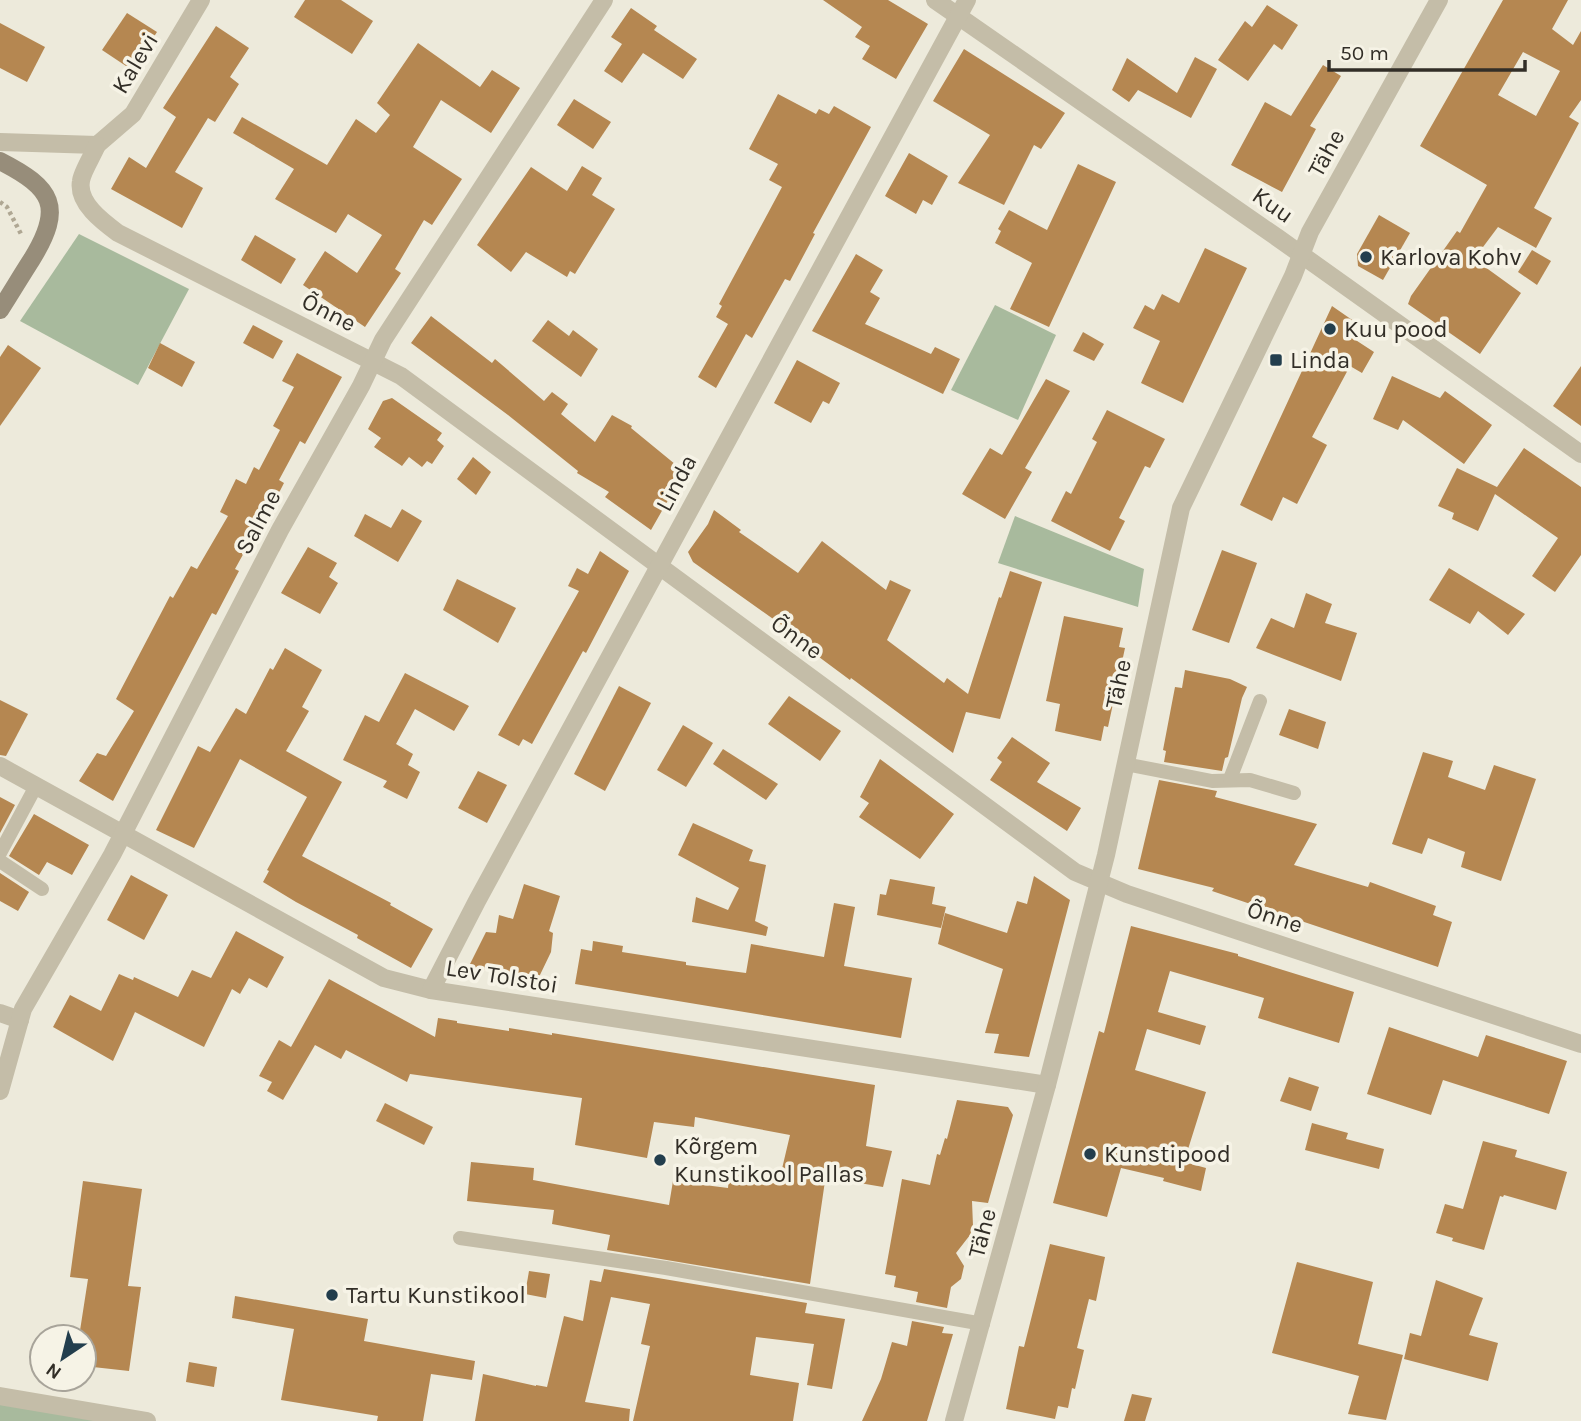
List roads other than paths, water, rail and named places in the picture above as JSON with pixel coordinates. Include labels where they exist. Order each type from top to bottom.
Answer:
[{"type":"street","name":"Kalevi","points":[[97,145],[132,114],[201,0]]},
{"type":"street","name":"Salme","points":[[0,1091],[23,1009],[123,834],[280,530],[373,361],[398,317],[604,0]]},
{"type":"street","name":"Kuu","points":[[935,0],[962,8],[1581,454]]},
{"type":"street","name":"Tähe","points":[[954,1421],[1047,1086],[1098,883],[1181,508],[1293,276],[1310,232],[1439,0]]},
{"type":"street","name":"Linda","points":[[431,990],[962,8]]},
{"type":"street","points":[[0,142],[97,145]]},
{"type":"street","name":"Õnne","points":[[97,145],[80,179],[81,192],[88,206],[103,222],[118,233],[401,376],[1075,873],[1127,894],[1581,1044]]},
{"type":"street","points":[[0,161],[25,174],[40,187],[48,202],[51,216],[48,230],[0,310]]},
{"type":"street","name":"Lev Tolstoi","points":[[0,766],[384,978],[431,990],[1047,1086]]},
{"type":"street","points":[[0,1013],[20,1020]]},
{"type":"street","points":[[0,1396],[148,1421]]},
{"type":"lane","points":[[1230,779],[1259,701]]},
{"type":"lane","points":[[1125,764],[1212,781],[1250,780],[1294,793]]},
{"type":"lane","points":[[0,853],[36,786]]},
{"type":"lane","points":[[0,861],[42,889]]},
{"type":"lane","points":[[460,1238],[666,1268],[983,1324]]},
{"type":"place","name":"Karlova Kohv","points":[[1366,257]]},
{"type":"place","name":"Kuu pood","points":[[1330,329]]},
{"type":"place","name":"Linda","points":[[1276,360]]},
{"type":"place","name":"Kunstipood","points":[[1090,1154]]},
{"type":"place","name":"Kõrgem Kunstikool Pallas","points":[[660,1160]]},
{"type":"place","name":"Tartu Kunstikool","points":[[332,1295]]}]
